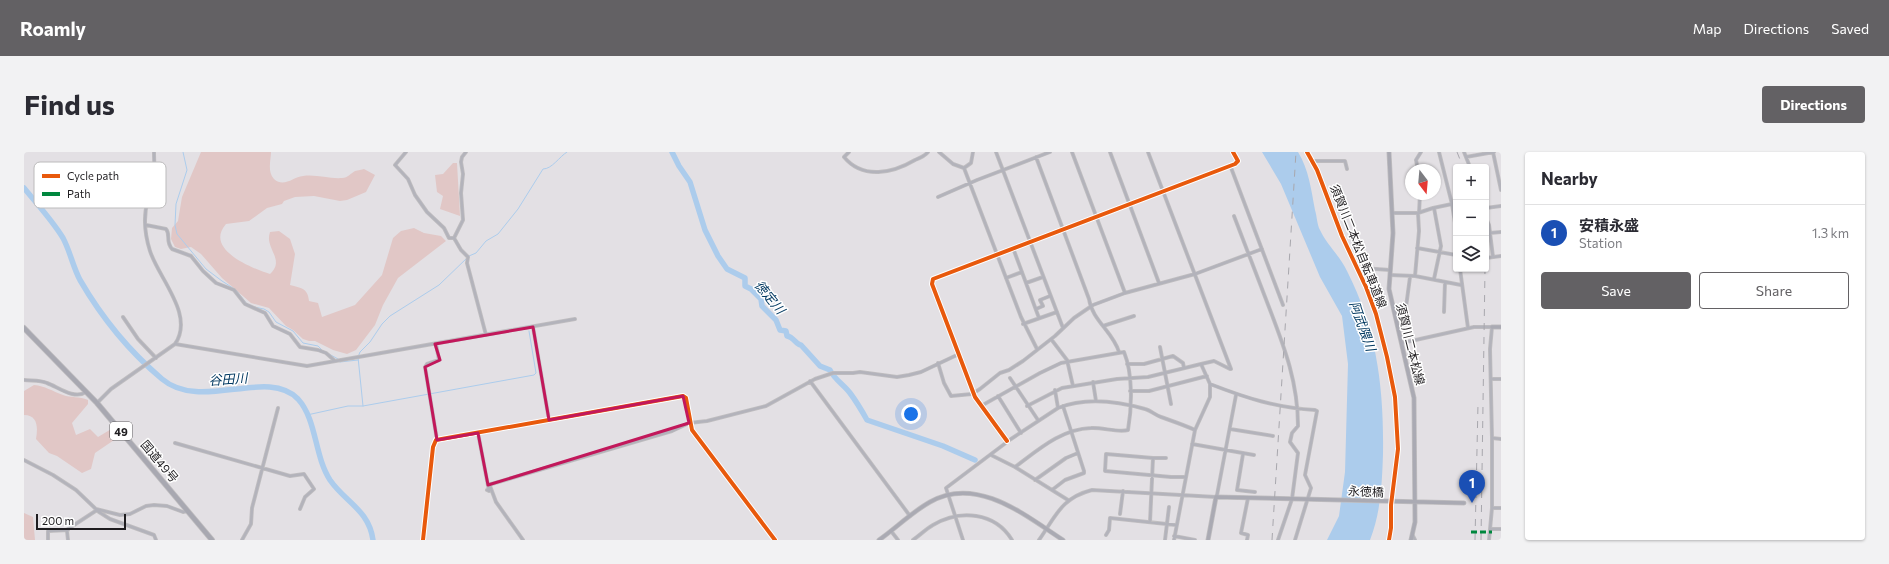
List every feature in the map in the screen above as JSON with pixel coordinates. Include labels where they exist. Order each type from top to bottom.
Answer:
[{"type":"highway","name":"国道49号","points":[[24,328],[97,403],[212,540]]},
{"type":"street","points":[[406,152],[395,165],[408,179],[417,198],[429,214],[444,228],[449,238],[454,238]]},
{"type":"street","points":[[454,238],[464,218],[461,193],[463,174],[461,162],[462,157],[466,152]]},
{"type":"street","points":[[849,152],[844,157],[857,169],[886,172],[904,167],[928,152]]},
{"type":"street","points":[[938,152],[953,164],[964,168],[1023,324],[1038,349]]},
{"type":"street","points":[[964,168],[971,163],[973,152]]},
{"type":"street","points":[[996,152],[1063,328]]},
{"type":"street","points":[[938,197],[1050,152]]},
{"type":"street","points":[[1072,152],[1124,293]]},
{"type":"street","points":[[1110,152],[1159,283]]},
{"type":"street","points":[[1027,406],[1055,390],[1093,382],[1128,377],[1148,377],[1214,361],[1231,369],[1148,152]]},
{"type":"street","points":[[1007,441],[981,406],[974,393],[932,280],[1230,165],[1238,161],[1233,152]]},
{"type":"street","name":"須賀川二本松線","points":[[1389,152],[1393,213],[1390,297],[1414,398],[1415,503],[1413,539]]},
{"type":"street","points":[[1417,164],[1416,160],[1421,152]]},
{"type":"street","points":[[1439,152],[1453,210]]},
{"type":"street","points":[[1464,152],[1469,164]]},
{"type":"street","points":[[1466,157],[1493,152],[1501,190]]},
{"type":"street","points":[[1036,158],[1089,299],[1090,307],[1119,352]]},
{"type":"street","points":[[1313,161],[1345,161],[1347,169]]},
{"type":"street","points":[[1230,165],[1283,305]]},
{"type":"street","points":[[1415,276],[1419,231],[1418,213],[1419,200]]},
{"type":"street","points":[[1393,213],[1418,213],[1452,204]]},
{"type":"street","points":[[1489,208],[1501,206]]},
{"type":"street","points":[[97,403],[112,389],[175,344],[181,330],[179,309],[152,255],[146,225],[146,208]]},
{"type":"street","points":[[1434,208],[1441,240],[1441,252],[1434,280]]},
{"type":"street","points":[[1234,216],[1279,332],[1294,377],[1298,409],[1298,426],[1292,434],[1290,442],[1298,453],[1292,499],[1278,540]]},
{"type":"street","points":[[146,225],[166,229],[168,232],[167,241],[172,249],[191,256],[203,271],[216,283],[234,290],[245,304],[265,313],[273,326],[290,334],[298,345],[304,349],[312,348],[326,353],[336,361]]},
{"type":"street","points":[[1489,229],[1493,257]]},
{"type":"street","points":[[1490,233],[1501,232]]},
{"type":"street","points":[[454,238],[462,252],[468,258],[467,262],[486,335]]},
{"type":"street","points":[[1013,248],[1039,318]]},
{"type":"street","points":[[1417,248],[1453,254]]},
{"type":"street","points":[[938,363],[944,383],[951,396],[974,393],[1000,373],[1010,370],[1023,361],[1090,307],[1124,293],[1195,274],[1262,249]]},
{"type":"street","points":[[1489,258],[1501,256]]},
{"type":"street","points":[[1362,268],[1390,270]]},
{"type":"street","points":[[1006,278],[1022,272]]},
{"type":"street","points":[[1460,272],[1468,328]]},
{"type":"street","points":[[1390,275],[1415,276],[1461,284]]},
{"type":"street","points":[[1026,283],[1043,277]]},
{"type":"street","points":[[1393,311],[1406,307],[1410,277]]},
{"type":"street","points":[[1444,312],[1445,282]]},
{"type":"street","points":[[1036,309],[1042,306],[1040,300],[1050,296]]},
{"type":"street","points":[[1023,324],[1056,312]]},
{"type":"street","points":[[1103,326],[1134,316]]},
{"type":"street","points":[[123,317],[138,339],[156,358]]},
{"type":"street","points":[[175,344],[305,366],[575,319]]},
{"type":"street","points":[[533,327],[549,420]]},
{"type":"street","points":[[1489,540],[1492,508],[1492,379],[1490,349],[1492,327]]},
{"type":"street","points":[[1401,343],[1468,328],[1501,327]]},
{"type":"street","points":[[1051,339],[1068,361],[1073,386]]},
{"type":"street","points":[[423,540],[433,447],[437,440],[425,367],[427,364],[439,360],[436,344]]},
{"type":"street","points":[[1160,347],[1170,404]]},
{"type":"street","points":[[981,406],[1015,386],[1054,366],[1068,361],[1119,352],[1124,353],[1127,364],[1132,406],[1128,430],[1091,428],[1071,431],[1051,440],[1015,467]]},
{"type":"street","points":[[489,486],[672,431],[689,423],[707,421],[766,406],[810,381],[836,372],[853,374],[858,372],[897,376],[909,375],[921,372],[959,354]]},
{"type":"street","points":[[1127,364],[1144,364],[1173,356],[1183,363],[1184,368]]},
{"type":"street","points":[[1174,540],[1195,430],[1210,397],[1210,384],[1201,364]]},
{"type":"street","points":[[1130,391],[1148,391],[1207,376]]},
{"type":"street","points":[[1010,378],[1027,406],[1038,420]]},
{"type":"street","points":[[1492,379],[1501,379]]},
{"type":"street","points":[[24,380],[46,383],[74,394],[84,394],[87,392]]},
{"type":"street","points":[[810,381],[911,516]]},
{"type":"street","points":[[1093,382],[1096,401]]},
{"type":"street","points":[[1210,384],[1236,395],[1275,406],[1316,410],[1318,413],[1305,475],[1311,488],[1294,540]]},
{"type":"street","points":[[1055,390],[1058,408]]},
{"type":"street","points":[[1208,540],[1216,497],[1218,495],[1236,395]]},
{"type":"street","points":[[437,440],[683,396],[686,398],[689,423],[692,430],[775,540]]},
{"type":"street","points":[[998,396],[1021,433]]},
{"type":"street","points":[[963,540],[946,488],[1007,441],[1058,408],[1069,403],[1096,401],[1132,406],[1146,409],[1155,415],[1195,430]]},
{"type":"street","points":[[1052,490],[1065,480],[1084,473],[1063,406]]},
{"type":"street","points":[[242,540],[251,524],[252,508],[278,408]]},
{"type":"street","points":[[1230,429],[1273,436]]},
{"type":"street","points":[[478,432],[489,486],[496,502],[523,540]]},
{"type":"street","points":[[1492,438],[1501,439]]},
{"type":"street","points":[[175,443],[291,476],[302,474],[305,475],[314,489],[304,498],[300,509]]},
{"type":"street","points":[[1192,444],[1254,455]]},
{"type":"street","points":[[1035,480],[1066,458],[1078,453]]},
{"type":"street","points":[[991,454],[1068,500]]},
{"type":"street","points":[[1166,458],[1106,454],[1106,472],[1186,477]]},
{"type":"street","points":[[1243,454],[1237,490],[1255,492]]},
{"type":"street","points":[[1150,522],[1153,458]]},
{"type":"street","points":[[24,460],[53,475],[76,490],[97,509],[117,522],[154,535],[156,540]]},
{"type":"street","points":[[487,490],[489,491],[489,486]]},
{"type":"street","points":[[1039,540],[1060,508],[1068,500],[1092,490],[1216,497]]},
{"type":"street","points":[[1120,514],[1123,491]]},
{"type":"street","points":[[879,540],[931,501],[948,495],[966,494],[990,497],[1014,508],[1064,540]]},
{"type":"street","name":"永徳橋","points":[[1216,497],[1464,503]]},
{"type":"street","points":[[1247,540],[1248,534],[1241,533],[1248,498]]},
{"type":"street","points":[[97,509],[120,515],[130,514],[146,506],[154,505],[167,506],[183,512],[188,511]]},
{"type":"street","points":[[1165,540],[1169,508]]},
{"type":"street","points":[[1492,508],[1501,508]]},
{"type":"street","points":[[48,540],[48,531],[68,530],[97,509]]},
{"type":"street","points":[[913,540],[933,525],[955,516],[974,515],[992,520],[1003,527],[1012,540]]},
{"type":"street","points":[[1106,535],[1109,530],[1110,518],[1176,525]]},
{"type":"street","points":[[1490,529],[1501,529]]},
{"type":"street","points":[[68,530],[68,540]]},
{"type":"street","points":[[892,531],[898,540]]},
{"type":"street","points":[[1174,536],[1195,540]]},
{"type":"highlighted area","points":[[533,327],[549,420],[683,396],[689,423],[488,485],[478,433],[437,440],[425,367],[440,360],[435,344]]},
{"type":"shaded area","points":[[201,152],[271,152],[270,166],[272,176],[274,179],[281,182],[308,176],[344,178],[355,171],[364,169],[375,175],[366,192],[347,200],[340,201],[314,196],[295,197],[284,201],[282,204],[267,208],[249,221],[226,224],[221,233],[221,242],[225,249],[233,256],[252,267],[270,274],[276,264],[270,244],[270,232],[279,231],[290,239],[295,254],[290,285],[303,289],[307,293],[309,301],[318,303],[322,317],[355,305],[382,275],[393,238],[401,231],[414,228],[424,233],[441,236],[446,241],[398,278],[383,305],[375,325],[356,350],[347,354],[333,350],[315,341],[303,339],[286,326],[269,308],[251,303],[222,278],[201,254],[191,247],[181,249],[175,247],[171,239],[172,228],[178,221],[182,197]]},
{"type":"shaded area","points":[[453,163],[457,163],[460,216],[440,209],[443,196],[437,192],[435,175],[443,174]]},
{"type":"shaded area","points":[[34,385],[66,396],[88,400],[88,404],[72,423],[76,435],[90,429],[98,437],[113,428],[117,433],[117,438],[95,453],[91,469],[82,473],[57,456],[49,453],[36,439],[36,423],[32,417],[24,415],[24,391]]},
{"type":"shaded area","points":[[24,513],[33,517],[35,540],[24,540]]},
{"type":"water","name":"阿武隈川","points":[[1262,152],[1298,152],[1302,159],[1311,187],[1319,228],[1326,241],[1341,260],[1347,271],[1357,293],[1372,337],[1380,383],[1383,454],[1379,508],[1370,540],[1327,540],[1339,516],[1345,472],[1348,364],[1342,316],[1320,277],[1281,184]]},
{"type":"waterway","points":[[183,152],[187,170],[176,204],[175,225],[177,234],[206,269],[236,290],[247,304]]},
{"type":"waterway","points":[[469,256],[476,253],[486,241],[498,234],[518,209],[543,169],[552,165],[567,152]]},
{"type":"waterway","name":"徳定川","points":[[672,152],[679,166],[690,182],[705,230],[718,256],[727,269],[745,278],[745,286],[751,289],[761,299],[762,306],[776,320],[780,330],[786,331],[787,336],[801,345],[820,366],[830,370],[850,393],[867,420],[943,446],[975,460]]},
{"type":"waterway","name":"谷田川","points":[[24,188],[34,200]]},
{"type":"waterway","name":"谷田川","points":[[41,208],[63,238],[75,270],[97,308],[127,345],[162,379],[178,388],[195,392],[269,387],[285,390],[298,399],[309,417],[321,460],[330,480],[362,514],[371,530],[373,540]]},
{"type":"waterway","points":[[363,406],[358,357],[360,352],[370,342],[382,324],[390,316],[439,285],[467,258]]},
{"type":"waterway","points":[[254,307],[264,309],[269,312],[276,322],[293,331],[303,343],[318,346],[323,351]]},
{"type":"waterway","points":[[307,415],[348,406],[363,406],[534,375],[536,373],[529,331]]},
{"type":"waterway","points":[[329,354],[338,359]]},
{"type":"waterway","points":[[340,362],[358,360]]},
{"type":"railway","points":[[1272,540],[1296,152]]},
{"type":"railway","points":[[1457,152],[1462,164]]},
{"type":"railway","points":[[1481,540],[1485,272]]},
{"type":"railway","points":[[1475,540],[1478,404]]},
{"type":"marked path","points":[[1471,532],[1492,532]]},
{"type":"cycle path","points":[[1007,441],[975,397],[932,284],[933,279],[1235,164],[1238,161],[1233,152]]},
{"type":"cycle path","name":"須賀川二本松自転車道線","points":[[1307,152],[1317,170],[1342,236],[1366,287],[1376,314],[1387,357],[1395,397],[1398,449],[1391,505],[1391,528],[1389,540]]},
{"type":"cycle path","points":[[423,540],[433,447],[436,440],[683,396],[686,398],[692,430],[775,540]]},
{"type":"place","name":"安積永盛","points":[[1472,503]]}]
